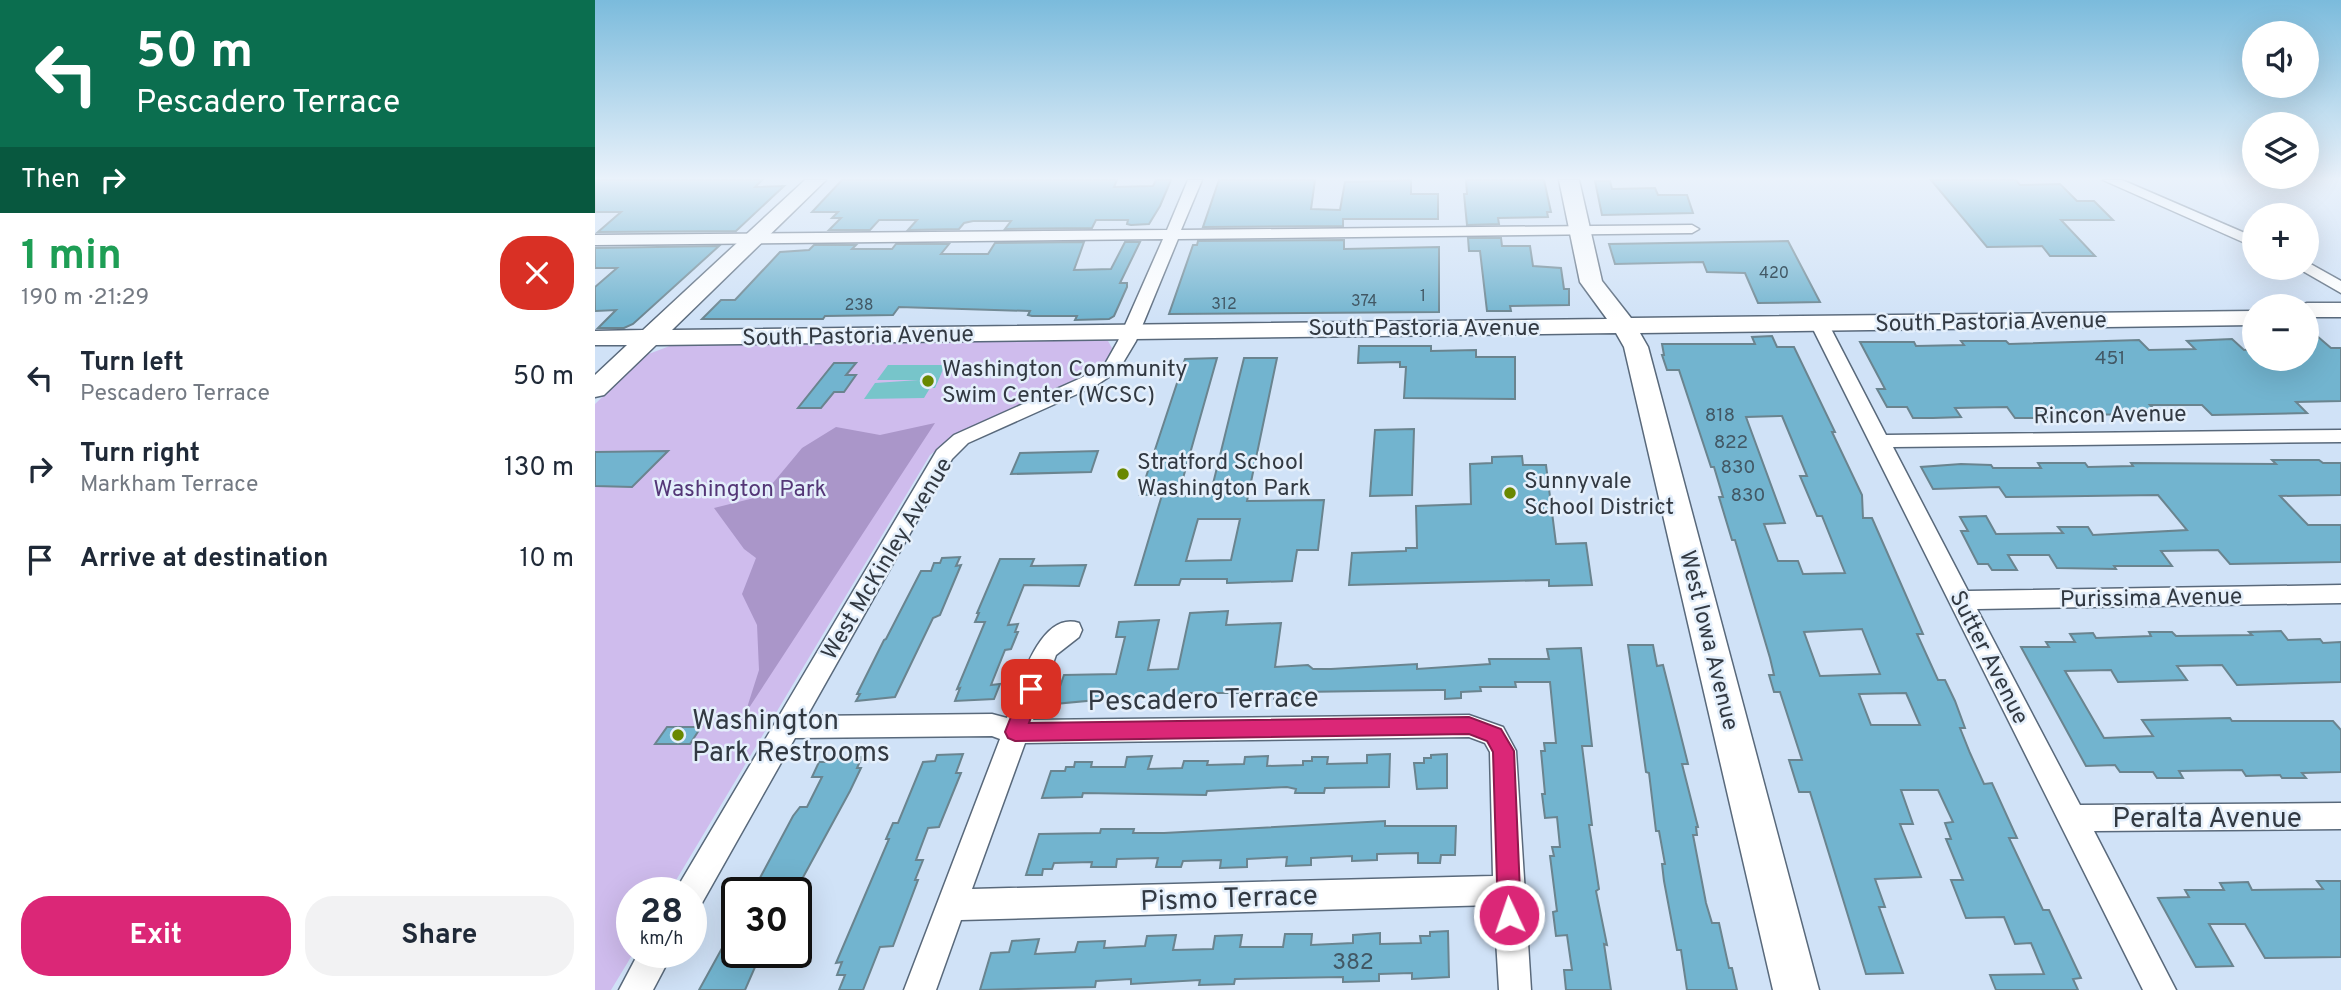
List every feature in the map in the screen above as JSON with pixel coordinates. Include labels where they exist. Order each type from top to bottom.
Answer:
[{"type":"street","points":[[595,389],[767,226]]},
{"type":"street","name":"West McKinley Avenue","points":[[700,877],[944,455],[961,439],[991,423],[1102,375],[1120,357],[1175,226]]},
{"type":"street","name":"West Iowa Avenue","points":[[1579,226],[1591,282],[1624,325],[1636,347],[1796,990]]},
{"type":"street","points":[[2217,226],[2242,237]]},
{"type":"street","points":[[595,240],[1692,229]]},
{"type":"street","points":[[2319,275],[2341,288]]},
{"type":"street","points":[[2319,310],[2341,310]]},
{"type":"street","name":"South Pastoria Avenue","points":[[595,338],[2242,318]]},
{"type":"street","points":[[2319,321],[2341,321]]},
{"type":"street","name":"Sutter Avenue","points":[[1819,323],[2160,990]]},
{"type":"street","name":"Rincon Avenue","points":[[1879,442],[2341,436]]},
{"type":"street","name":"Purissima Avenue","points":[[1961,600],[2341,594]]},
{"type":"street","points":[[920,990],[1046,649],[1070,629]]},
{"type":"street","name":"Pescadero Terrace","points":[[786,727],[992,725],[1015,732],[1469,726],[1494,735],[1503,751],[1508,890]]},
{"type":"street","name":"Peralta Avenue","points":[[2072,817],[2341,816]]},
{"type":"street","points":[[1508,890],[1515,990]]},
{"type":"street","name":"Pismo Terrace","points":[[951,905],[1508,890]]},
{"type":"street","points":[[635,990],[648,968]]},
{"type":"green space","name":"Washington Park","points":[[1099,339],[1108,341],[1112,348],[1105,363],[1097,369],[957,435],[930,455],[678,877],[616,877],[616,968],[624,968],[611,990],[595,990],[595,404],[646,355],[675,344]]},
{"type":"shaded area","name":"Washington Community Swim Center (WCSC)","points":[[888,365],[945,365],[935,388],[930,388],[924,398],[864,399],[875,383],[919,380],[877,380]]},
{"type":"shaded area","points":[[935,423],[745,714],[759,670],[757,625],[742,594],[756,558],[744,549],[714,508],[762,496],[802,448],[836,427],[880,435]]},
{"type":"building","points":[[605,226],[741,226],[736,231],[598,232]]},
{"type":"building","points":[[833,226],[873,226],[870,230],[829,230]]},
{"type":"building","points":[[911,226],[961,226],[959,229],[908,230]]},
{"type":"building","points":[[1007,226],[1093,226],[1092,228],[1005,229]]},
{"type":"building","points":[[1203,226],[1315,226],[1203,227]]},
{"type":"building","points":[[1970,226],[2067,226],[2095,256],[2050,256],[2042,246],[1987,247]]},
{"type":"building","points":[[1468,238],[1501,238],[1502,246],[1530,246],[1533,266],[1561,268],[1564,289],[1569,289],[1569,305],[1510,306],[1511,311],[1487,311],[1480,251],[1469,251]]},
{"type":"building","points":[[1344,240],[1344,249],[1439,247],[1439,312],[1169,314],[1193,245],[1197,245],[1198,241]]},
{"type":"building","points":[[1788,241],[1820,302],[1758,303],[1745,273],[1707,272],[1703,262],[1615,264],[1609,244]]},
{"type":"building","points":[[1084,242],[1074,270],[1111,269],[1125,242],[1140,242],[1120,283],[1127,283],[1127,287],[1114,316],[1109,319],[1075,320],[1077,316],[1032,316],[1028,315],[1030,311],[899,307],[893,315],[825,316],[823,319],[702,319],[721,300],[735,300],[780,252],[809,250],[814,245],[856,245],[852,249],[892,249],[896,244],[949,244],[941,254],[988,254],[995,243]]},
{"type":"building","points":[[719,246],[633,324],[624,328],[598,328],[616,310],[595,311],[595,287],[617,268],[595,268],[595,248]]},
{"type":"building","points":[[1772,336],[1777,347],[1794,347],[1862,495],[1863,518],[1872,518],[1923,634],[1917,634],[1938,680],[1945,680],[1955,701],[1965,728],[1960,728],[1984,784],[1992,783],[2017,838],[2009,838],[2043,910],[2049,910],[2081,978],[2073,979],[2078,990],[1996,990],[1990,975],[2044,974],[2031,943],[2015,944],[2004,917],[1966,918],[1951,880],[1963,880],[1946,839],[1951,839],[1945,823],[1953,822],[1938,790],[1901,790],[1913,824],[1900,824],[1921,877],[1875,879],[1885,907],[1879,907],[1903,973],[1866,974],[1810,792],[1799,792],[1789,760],[1802,760],[1780,692],[1774,692],[1769,675],[1774,675],[1770,658],[1735,540],[1732,540],[1719,497],[1723,497],[1714,467],[1711,467],[1679,370],[1667,370],[1662,355],[1662,344],[1755,344],[1752,337]],"holes":[[[1782,416],[1807,476],[1800,476],[1817,516],[1822,516],[1845,573],[1803,574],[1798,561],[1778,561],[1764,524],[1785,523],[1746,417]],[[1862,629],[1880,674],[1820,676],[1804,632]],[[1906,693],[1920,725],[1871,725],[1859,694]]]},
{"type":"building","points":[[2319,338],[2331,348],[2341,348],[2341,401],[2296,402],[2307,413],[2212,415],[2202,405],[2150,405],[2159,414],[2015,418],[2007,407],[1955,408],[1961,417],[1913,418],[1907,407],[1887,407],[1877,389],[1885,389],[1860,342],[1914,342],[1916,346],[1964,345],[1961,341],[2006,341],[2009,344],[2139,340],[2149,350],[2195,349],[2187,341],[2232,339],[2242,348],[2242,371],[2319,371]]},
{"type":"building","points":[[1359,346],[1431,346],[1431,351],[1476,350],[1476,357],[1515,357],[1515,399],[1404,398],[1406,367],[1400,367],[1400,362],[1358,363]]},
{"type":"building","points":[[1217,358],[1178,496],[1210,496],[1244,358],[1277,358],[1247,501],[1324,500],[1318,550],[1297,550],[1292,581],[1227,583],[1227,579],[1181,579],[1179,585],[1135,585],[1162,495],[1140,495],[1185,359]],"holes":[[[1198,519],[1240,519],[1231,560],[1186,561]]]},
{"type":"building","points":[[834,363],[856,363],[846,375],[856,375],[844,392],[834,392],[821,408],[798,408]]},
{"type":"building","points":[[1414,429],[1412,495],[1370,496],[1375,430]]},
{"type":"building","points":[[668,451],[632,487],[595,486],[595,452]]},
{"type":"building","points":[[1098,451],[1091,472],[1011,474],[1020,453]]},
{"type":"building","points":[[1522,456],[1523,465],[1546,465],[1556,544],[1586,543],[1592,585],[1549,586],[1549,580],[1349,585],[1352,553],[1406,551],[1406,548],[1417,548],[1416,506],[1471,504],[1470,464],[1492,463],[1492,457]]},
{"type":"building","points":[[2272,460],[2341,463],[2341,495],[2280,496],[2308,525],[2341,525],[2341,562],[2230,564],[2218,550],[2161,551],[2172,566],[2057,568],[2049,555],[2008,555],[2017,570],[1992,570],[1988,564],[1978,564],[1961,531],[1968,531],[1960,517],[1986,516],[1996,534],[2063,533],[2058,527],[2088,527],[2093,535],[2187,530],[2158,495],[2006,497],[1999,487],[1933,489],[1921,467],[1961,464],[1991,465],[1993,468],[2041,468],[2038,463],[2085,463],[2088,467],[2133,466],[2131,463],[2276,464]]},
{"type":"building","points":[[960,557],[956,566],[961,565],[940,615],[933,618],[895,697],[856,701],[884,640],[921,571],[931,571],[934,563],[940,563],[942,558]]},
{"type":"building","points":[[1000,559],[1034,559],[1031,566],[1086,565],[1079,586],[1024,585],[1008,625],[1018,624],[1015,632],[1018,632],[1011,649],[1005,650],[991,685],[1000,684],[994,699],[955,701],[960,688],[957,689],[985,622],[975,622],[977,613]]},
{"type":"building","points":[[1228,611],[1226,625],[1281,623],[1275,667],[1308,665],[1313,669],[1331,669],[1417,664],[1417,669],[1490,664],[1489,659],[1549,659],[1547,649],[1581,648],[1592,746],[1582,746],[1592,825],[1589,825],[1599,889],[1596,891],[1607,945],[1604,944],[1611,990],[1566,990],[1564,970],[1572,970],[1567,935],[1556,936],[1553,912],[1557,911],[1550,856],[1554,856],[1552,847],[1560,847],[1557,817],[1545,818],[1542,794],[1545,794],[1541,751],[1545,751],[1544,743],[1556,743],[1550,682],[1515,682],[1516,687],[1480,687],[1481,691],[1461,692],[1461,698],[1445,699],[1445,690],[1299,692],[1299,698],[1274,699],[1275,693],[1190,693],[1189,698],[1138,698],[1136,704],[1117,704],[1119,698],[1054,704],[1064,675],[1116,674],[1125,637],[1116,637],[1119,622],[1159,620],[1148,670],[1178,669],[1190,613]]},
{"type":"building","points":[[2281,631],[2288,640],[2320,639],[2323,643],[2341,642],[2341,682],[2237,685],[2222,665],[2177,666],[2187,680],[2118,682],[2111,670],[2065,671],[2104,738],[2153,736],[2142,720],[2230,718],[2232,721],[2333,721],[2341,730],[2341,772],[2302,773],[2306,778],[2282,778],[2280,775],[2246,776],[2242,770],[2179,771],[2183,778],[2157,778],[2153,772],[2120,772],[2115,765],[2086,766],[2021,647],[2049,647],[2046,642],[2075,642],[2070,634],[2093,633],[2096,638],[2151,636],[2149,632],[2172,632],[2176,636],[2252,635],[2249,632]]},
{"type":"building","points":[[1628,645],[1653,645],[1657,666],[1663,665],[1688,764],[1682,764],[1698,827],[1697,835],[1693,835],[1706,903],[1712,923],[1719,923],[1737,990],[1687,990],[1681,950],[1677,950],[1664,881],[1662,864],[1665,864],[1659,831],[1656,831],[1649,773],[1646,772]]},
{"type":"building","name":"Washington Park Restrooms","points":[[667,727],[701,727],[690,744],[655,744]]},
{"type":"building","points":[[963,754],[956,773],[961,773],[939,827],[928,828],[916,860],[923,860],[915,880],[918,880],[893,946],[880,947],[863,990],[839,990],[845,975],[837,975],[842,962],[836,963],[889,839],[886,839],[893,823],[898,823],[923,762],[935,761],[937,755]]},
{"type":"building","points":[[1390,754],[1389,787],[1325,788],[1324,793],[1295,793],[1296,789],[1287,787],[1207,791],[1206,795],[1083,793],[1082,797],[1042,798],[1051,771],[1065,771],[1066,767],[1074,767],[1075,762],[1092,762],[1091,767],[1125,767],[1127,757],[1152,756],[1148,769],[1182,768],[1184,761],[1208,761],[1207,765],[1244,764],[1245,757],[1268,756],[1267,766],[1303,765],[1303,761],[1312,761],[1312,757],[1328,757],[1327,764],[1367,763],[1367,755]]},
{"type":"building","points":[[1447,754],[1447,788],[1417,789],[1414,763],[1424,763],[1424,758],[1431,758],[1431,755]]},
{"type":"building","points":[[862,757],[857,768],[861,768],[803,877],[760,877],[793,816],[800,807],[807,807],[822,777],[812,777],[819,762],[830,762],[832,758]]},
{"type":"building","points":[[1385,821],[1385,826],[1456,826],[1455,855],[1441,855],[1440,863],[1418,863],[1418,853],[1377,854],[1377,860],[1352,861],[1352,856],[1311,858],[1311,865],[1286,866],[1287,857],[1247,859],[1247,867],[1220,868],[1221,860],[1183,861],[1181,867],[1156,867],[1158,858],[1117,859],[1116,867],[1091,867],[1092,862],[1054,863],[1052,869],[1043,869],[1042,875],[1026,875],[1039,834],[1100,833],[1101,829],[1164,833]]},
{"type":"building","points":[[2317,881],[2341,881],[2341,957],[2265,958],[2245,924],[2209,924],[2233,966],[2196,967],[2158,898],[2189,897],[2185,890],[2224,890],[2220,883],[2248,882],[2252,890],[2323,889]]},
{"type":"building","points":[[1448,931],[1449,977],[1412,979],[1412,973],[1379,974],[1379,981],[1343,982],[1343,977],[1235,979],[1234,984],[1199,985],[1200,980],[1131,984],[1131,979],[1096,981],[1095,987],[980,990],[991,953],[1009,952],[1012,941],[1039,939],[1035,954],[1075,952],[1078,942],[1105,941],[1104,948],[1145,946],[1147,936],[1176,935],[1173,950],[1213,949],[1215,936],[1242,935],[1240,947],[1283,947],[1285,934],[1312,934],[1311,945],[1353,943],[1353,935],[1380,933],[1380,944],[1421,943],[1420,936],[1430,936],[1430,932]]},
{"type":"building","points":[[721,950],[721,968],[755,968],[745,990],[699,990]]},
{"type":"place","name":"Washington Community Swim Center (WCSC)","points":[[928,381]]},
{"type":"place","name":"Stratford School Washington Park","points":[[1123,474]]},
{"type":"place","name":"Sunnyvale School District","points":[[1510,493]]},
{"type":"place","name":"Washington Park Restrooms","points":[[678,735]]},
{"type":"route","points":[[1031,689],[1015,732],[1469,726],[1494,735],[1503,751],[1509,915]]}]
